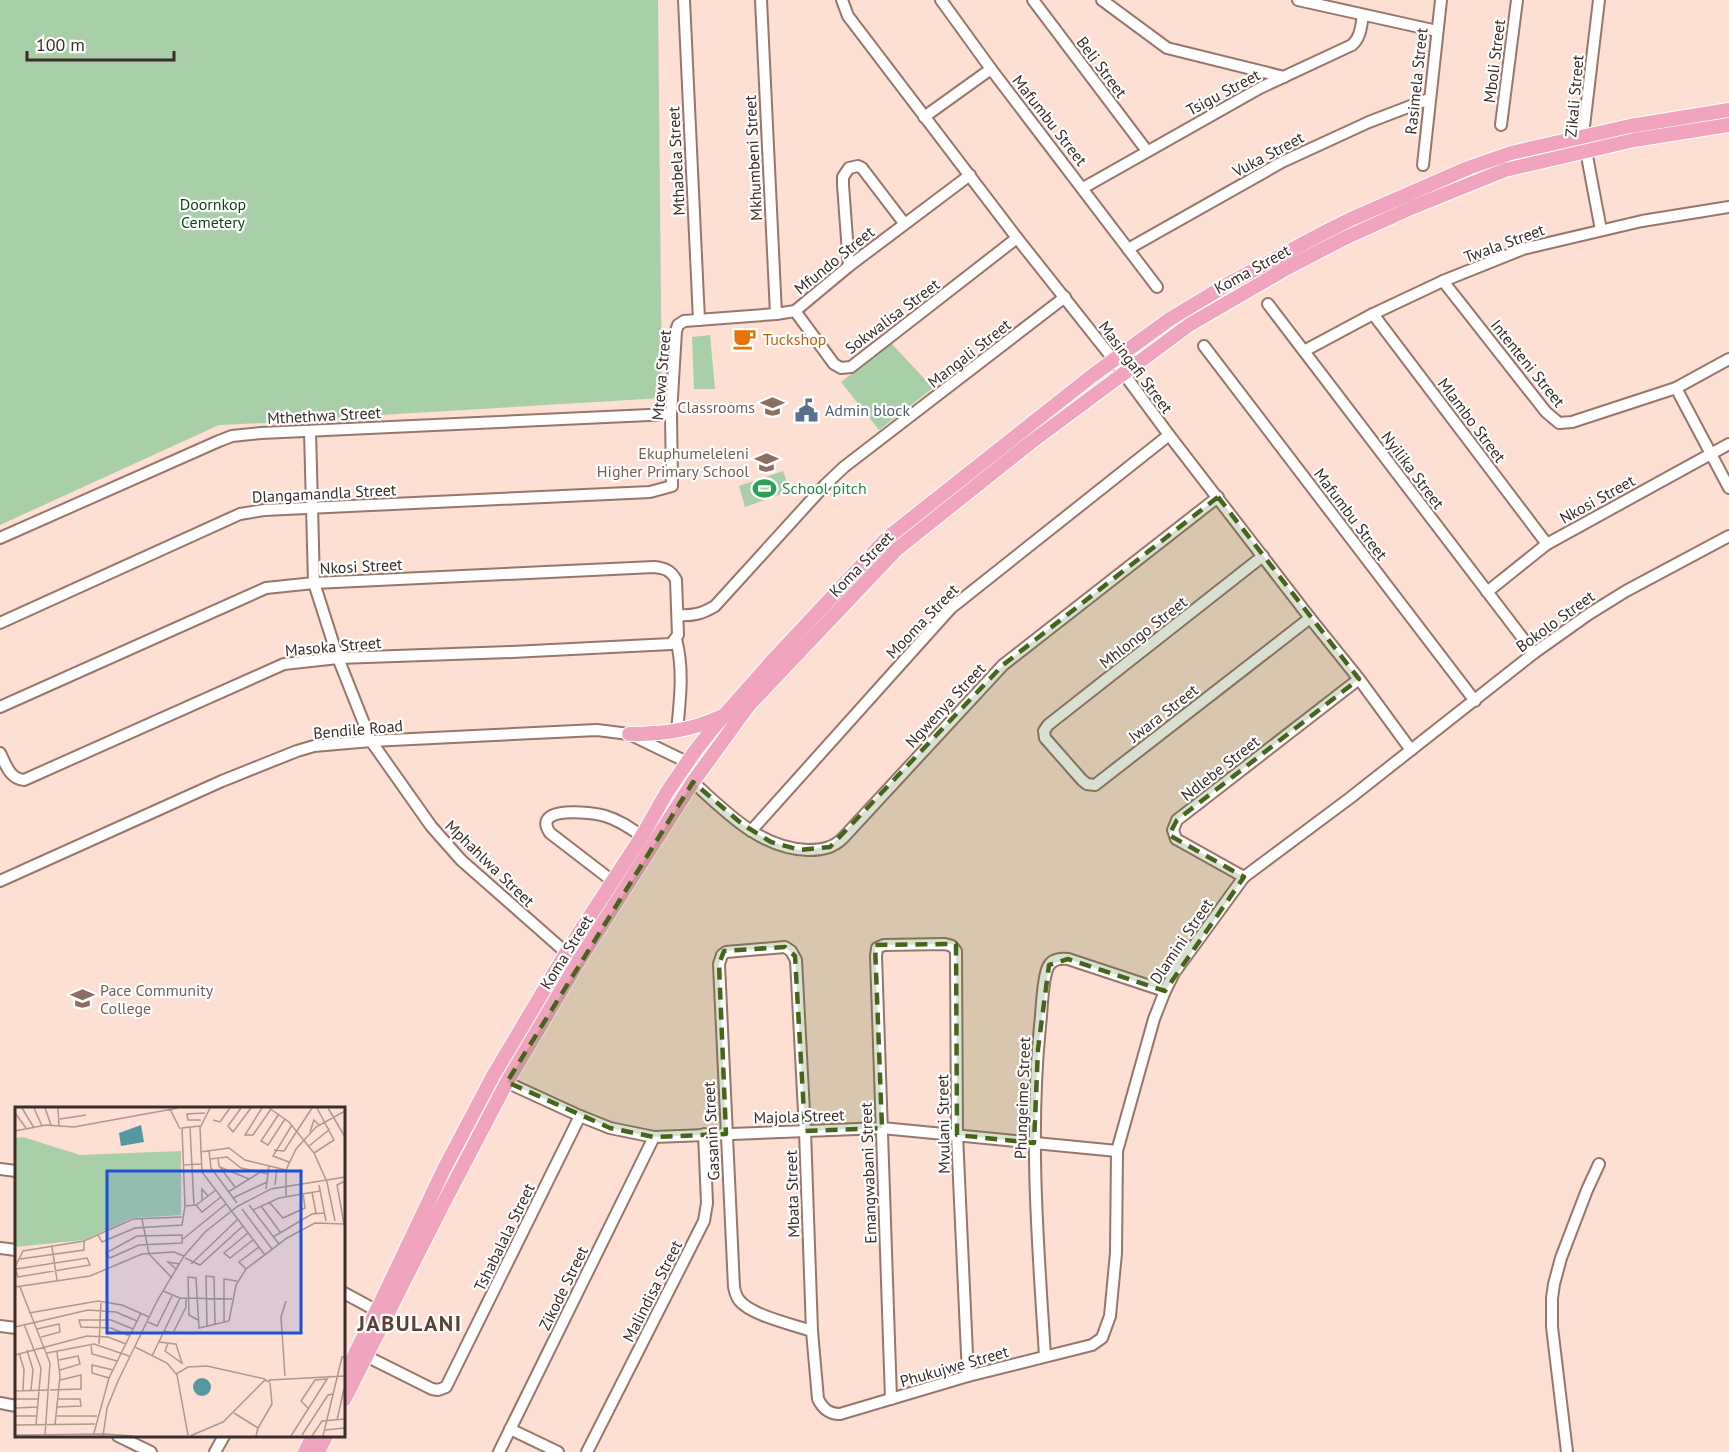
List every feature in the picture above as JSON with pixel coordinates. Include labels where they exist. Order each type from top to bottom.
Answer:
[{"type":"main road","name":"Koma Street","points":[[345,1374],[507,1082],[578,962],[642,836],[687,762],[714,727],[773,660],[887,538],[1113,359],[1197,302],[1351,219],[1511,153],[1583,135],[1729,110]]},
{"type":"main road","name":"Koma Street","points":[[345,1398],[366,1356],[381,1313],[444,1168],[493,1076],[566,953],[749,705],[897,549],[1030,443],[1189,325],[1287,268],[1343,239],[1431,199],[1504,170],[1634,140],[1729,125]]},
{"type":"main road","points":[[629,734],[677,731],[700,725],[727,713]]},
{"type":"main road","points":[[305,1452],[312,1437]]},
{"type":"main road","points":[[318,1452],[326,1437]]},
{"type":"street","name":"Mthabela Street","points":[[684,0],[699,320]]},
{"type":"street","name":"Mkhumbeni Street","points":[[761,0],[776,314]]},
{"type":"street","name":"Masingafi Street","points":[[842,0],[848,16],[924,117],[1113,359],[1411,750]]},
{"type":"street","name":"Mafumbu Street","points":[[940,0],[1157,287]]},
{"type":"street","name":"Beli Street","points":[[1033,0],[1147,151]]},
{"type":"street","points":[[1102,0],[1167,48],[1284,77]]},
{"type":"street","points":[[1298,0],[1437,31]]},
{"type":"street","name":"Rasimela Street","points":[[1423,165],[1441,0]]},
{"type":"street","name":"Mboli Street","points":[[1501,125],[1517,0]]},
{"type":"street","name":"Zikali Street","points":[[1599,0],[1583,135],[1601,230]]},
{"type":"street","name":"Tsigu Street","points":[[1083,188],[1284,77],[1352,45],[1360,35],[1363,15]]},
{"type":"street","points":[[924,117],[991,69]]},
{"type":"street","name":"Vuka Street","points":[[1128,249],[1282,162],[1369,122],[1429,99]]},
{"type":"street","points":[[849,266],[843,185],[843,177],[849,168],[858,166],[862,168],[904,223]]},
{"type":"street","name":"Mfundo Street","points":[[699,320],[795,311],[904,223],[970,175]]},
{"type":"street","name":"Twala Street","points":[[1304,351],[1374,314],[1443,282],[1531,247],[1601,230],[1729,207]]},
{"type":"street","name":"Sokwalisa Street","points":[[795,311],[834,364],[841,368],[851,367],[1017,238]]},
{"type":"street","name":"Intenteni Street","points":[[1443,282],[1546,412],[1555,421],[1563,424],[1676,388],[1729,359]]},
{"type":"street","name":"Mangali Street","points":[[678,615],[703,614],[715,606],[844,467],[1065,297]]},
{"type":"street","name":"Nyilika Street","points":[[1268,304],[1534,654]]},
{"type":"street","name":"Mlambo Street","points":[[1374,314],[1547,544]]},
{"type":"street","name":"Mtewa Street","points":[[672,486],[671,414],[676,331],[678,325],[684,321],[699,320]]},
{"type":"street","name":"Mafumbu Street","points":[[1204,346],[1475,700]]},
{"type":"street","points":[[1676,388],[1729,488]]},
{"type":"street","name":"Mthethwa Street","points":[[0,538],[219,441],[242,434],[671,414]]},
{"type":"street","name":"Mphahlwa Street","points":[[310,431],[315,583],[338,658],[371,741],[430,826],[446,844],[461,860],[578,962]]},
{"type":"street","name":"Mooma Street","points":[[751,831],[951,608],[1169,435]]},
{"type":"street","name":"Nkosi Street","points":[[1487,592],[1547,544],[1729,444]]},
{"type":"street","name":"Dlangamandla Street","points":[[0,623],[240,514],[312,507],[650,492],[672,486]]},
{"type":"street","name":"Ngwenya Street","points":[[697,777],[751,831],[771,842],[800,850],[830,847],[839,842],[1003,665],[1218,497]]},
{"type":"street","name":"Bokolo Street","points":[[1411,750],[1534,654],[1607,602],[1729,536]]},
{"type":"street","name":"Mhlongo Street","points":[[1044,733],[1048,725],[1263,556]]},
{"type":"street","name":"Nkosi Street","points":[[0,707],[266,588],[315,583],[663,568],[674,575],[676,580],[678,635],[673,641],[680,656],[677,731]]},
{"type":"street","name":"Jwara Street","points":[[1044,733],[1045,738],[1082,780],[1095,785],[1310,618]]},
{"type":"street","name":"Masoka Street","points":[[0,753],[13,776],[18,780],[24,780],[277,666],[290,663],[338,658],[512,652],[673,641]]},
{"type":"street","name":"Ndlebe Street","points":[[1244,877],[1176,838],[1173,830],[1177,820],[1359,680]]},
{"type":"street","name":"Bendile Road","points":[[0,881],[222,781],[314,746],[597,730],[629,734],[687,762],[697,777]]},
{"type":"street","name":"Dlamini Street","points":[[1102,1338],[1110,1316],[1115,1269],[1117,1151],[1143,1055],[1165,991],[1174,973],[1244,877],[1411,750]]},
{"type":"street","points":[[618,885],[550,833],[547,827],[549,817],[561,813],[598,814],[618,821],[642,836]]},
{"type":"street","name":"Mvulani Street","points":[[879,947],[945,944],[952,946],[955,950],[957,1135],[968,1376]]},
{"type":"street","name":"Gasanin Street","points":[[793,953],[781,947],[727,951],[720,960],[726,1134],[736,1295],[747,1308],[812,1331]]},
{"type":"street","name":"Emangwabani Street","points":[[879,947],[876,956],[891,1399]]},
{"type":"street","name":"Mbata Street","points":[[793,953],[797,966],[812,1331],[818,1399]]},
{"type":"street","name":"Phungeime Street","points":[[1045,1356],[1034,1143],[1038,1049],[1048,967],[1050,963],[1059,958],[1068,958],[1165,991]]},
{"type":"street","name":"Majola Street","points":[[493,1076],[610,1128],[654,1137],[882,1128],[1117,1151]]},
{"type":"street","name":"Tshabalala Street","points":[[366,1356],[430,1389],[437,1390],[446,1387],[580,1116]]},
{"type":"street","name":"Malindisa Street","points":[[587,1452],[704,1221],[707,1203],[704,1134]]},
{"type":"street","name":"Zikode Street","points":[[499,1452],[654,1137]]},
{"type":"street","points":[[1567,1452],[1552,1327],[1552,1298],[1561,1258],[1599,1164]]},
{"type":"street","points":[[0,1169],[15,1171]]},
{"type":"street","points":[[0,1248],[15,1250]]},
{"type":"street","points":[[345,1294],[381,1313]]},
{"type":"street","points":[[0,1326],[15,1328]]},
{"type":"street","name":"Phukujwe Street","points":[[818,1399],[826,1411],[840,1414],[968,1376],[1092,1345],[1102,1338]]},
{"type":"street","points":[[0,1403],[15,1406]]},
{"type":"street","points":[[510,1429],[558,1452]]},
{"type":"street","points":[[120,1437],[151,1452]]},
{"type":"street","points":[[215,1452],[223,1437]]},
{"type":"highlighted area","points":[[1218,497],[1359,679],[1177,820],[1169,835],[1244,877],[1165,991],[1068,959],[1049,965],[1038,1049],[1034,1143],[957,1135],[956,944],[875,945],[882,1128],[805,1131],[795,956],[785,947],[724,951],[719,964],[726,1134],[654,1137],[610,1128],[507,1082],[693,782],[742,824],[771,842],[800,850],[830,847],[1003,665]]},
{"type":"green space","name":"Doornkop Cemetery","points":[[0,0],[658,0],[662,398],[219,425],[0,525]]},
{"type":"green space","points":[[710,335],[715,389],[694,389],[692,337]]},
{"type":"green space","points":[[891,343],[933,388],[879,430],[841,382]]},
{"type":"green space","name":"School pitch","points":[[783,471],[790,491],[745,507],[739,486]]},
{"type":"place","name":"Tuckshop","points":[[745,339]]},
{"type":"place","name":"Classrooms","points":[[773,407]]},
{"type":"place","name":"Admin block","points":[[807,410]]},
{"type":"place","name":"Ekuphumeleleni Higher Primary School","points":[[767,462]]},
{"type":"place","name":"School pitch","points":[[764,488]]},
{"type":"place","name":"Pace Community College","points":[[82,999]]},
{"type":"district","name":"JABULANI","points":[[410,1323]]}]
